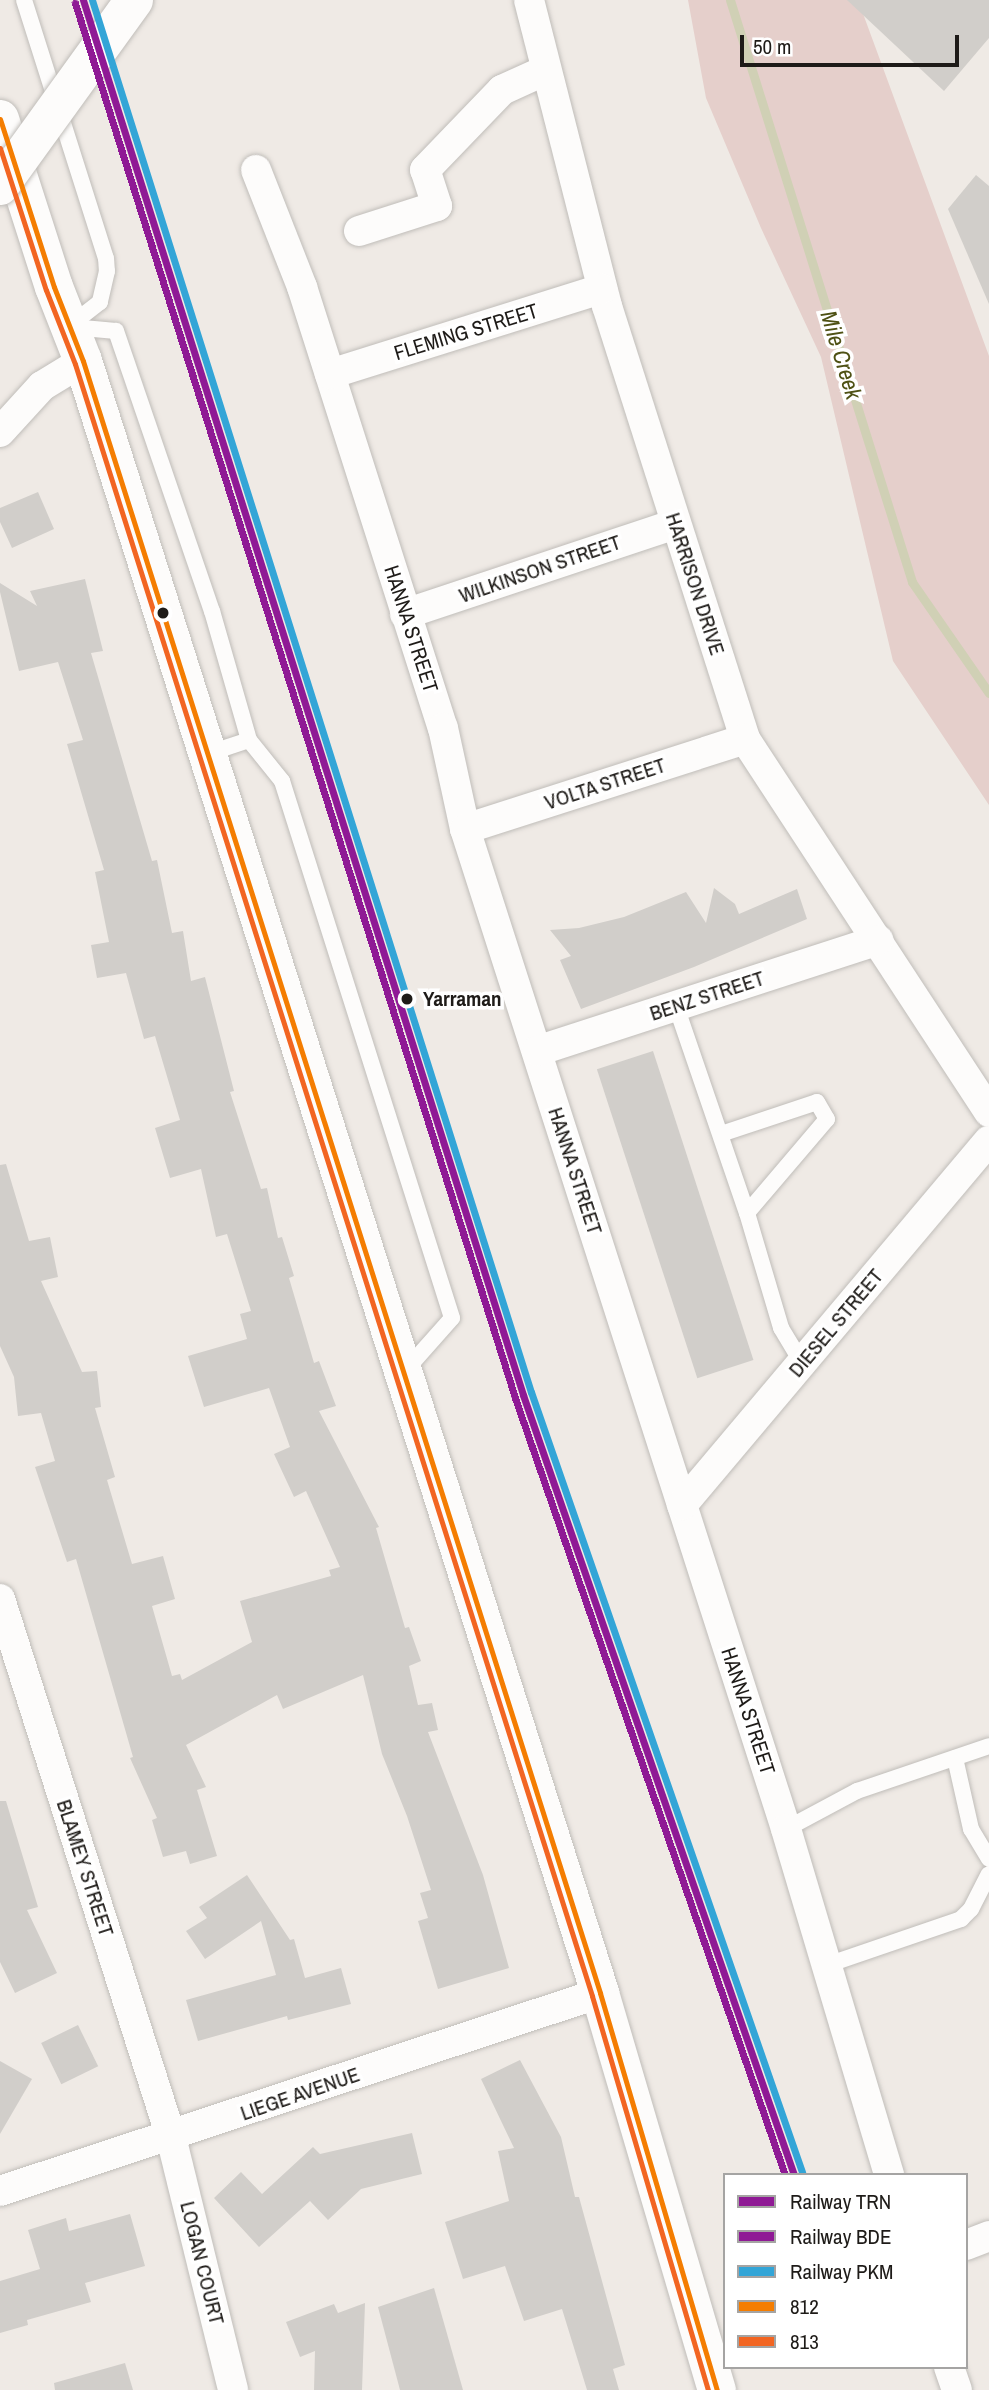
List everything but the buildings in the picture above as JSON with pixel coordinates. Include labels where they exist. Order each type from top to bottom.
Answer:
[{"type":"main road","points":[[0,186],[134,0]]},
{"type":"main road","points":[[0,119],[76,344],[600,1993],[718,2390]]},
{"type":"street","name":"HARRISON DRIVE","points":[[529,0],[602,289],[745,739],[989,1112]]},
{"type":"street","points":[[359,231],[437,206],[425,170],[502,90],[546,70]]},
{"type":"street","name":"HANNA STREET","points":[[256,170],[302,287],[443,728],[465,829],[786,1829],[888,2173]]},
{"type":"street","name":"FLEMING STREET","points":[[330,374],[602,289]]},
{"type":"street","points":[[0,432],[76,344]]},
{"type":"street","name":"WILKINSON STREET","points":[[405,614],[675,524]]},
{"type":"street","name":"VOLTA STREET","points":[[465,829],[745,739]]},
{"type":"street","name":"BENZ STREET","points":[[537,1051],[878,940]]},
{"type":"street","name":"DIESEL STREET","points":[[682,1505],[989,1141]]},
{"type":"street","name":"BLAMEY STREET","points":[[0,1599],[171,2137]]},
{"type":"street","name":"LIEGE AVENUE","points":[[0,2191],[171,2137],[600,1993]]},
{"type":"street","name":"LOGAN COURT","points":[[171,2137],[233,2390]]},
{"type":"street","points":[[968,2244],[989,2236]]},
{"type":"street","points":[[950,2369],[957,2390]]},
{"type":"lane","points":[[24,0],[106,258],[107,271],[100,302],[76,344]]},
{"type":"lane","points":[[76,344],[116,331],[212,611],[249,740],[282,781],[452,1318],[403,1373]]},
{"type":"lane","points":[[207,754],[249,740]]},
{"type":"lane","points":[[676,1006],[747,1213],[781,1328],[802,1363]]},
{"type":"lane","points":[[721,1134],[817,1102],[827,1119],[747,1213]]},
{"type":"lane","points":[[786,1829],[857,1791],[989,1746]]},
{"type":"lane","points":[[955,1758],[971,1829],[989,1859]]},
{"type":"lane","points":[[827,1965],[961,1919],[971,1909],[989,1874]]},
{"type":"shaded area","points":[[688,0],[858,0],[989,356],[989,805],[893,661],[821,357],[761,228],[706,98]]},
{"type":"waterway","name":"Mile Creek","points":[[730,0],[912,582],[989,693]]},
{"type":"rail line","name":"TRN","points":[[83,0],[523,1395],[793,2173]]},
{"type":"rail line","name":"PKM","points":[[92,0],[531,1392],[802,2172]]},
{"type":"rail line","name":"BDE","points":[[75,3],[515,1398],[784,2173]]},
{"type":"transit line","name":"812","points":[[0,119],[54,287],[83,361],[600,1993],[717,2390]]},
{"type":"transit line","name":"813","points":[[0,148],[46,290],[75,364],[592,1996],[708,2390]]},
{"type":"place","name":"Yarraman","points":[[407,999]]}]
